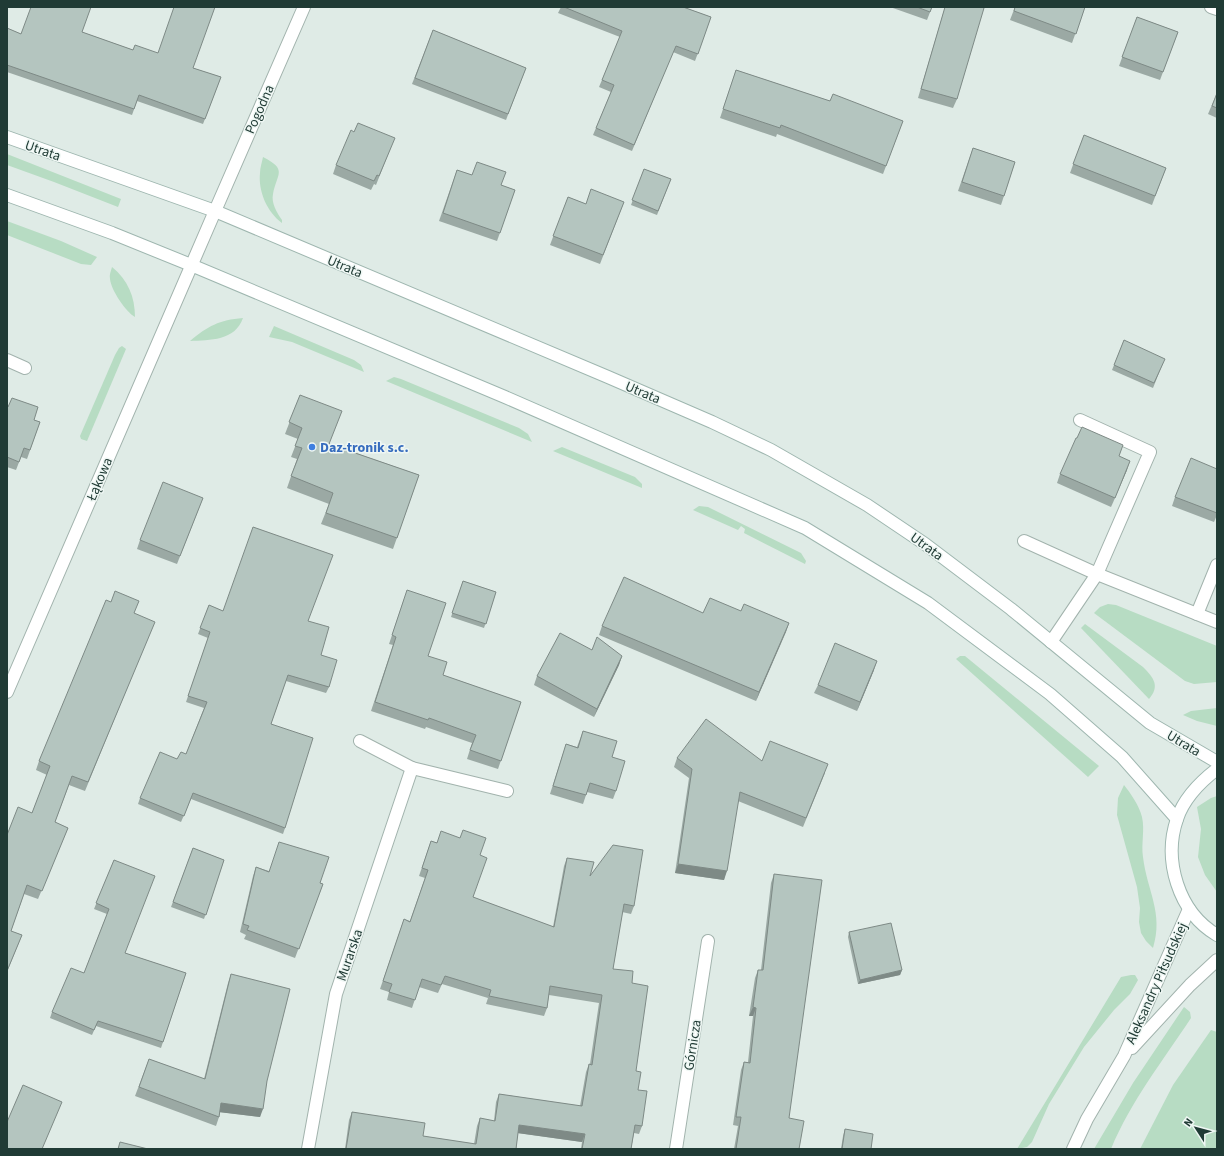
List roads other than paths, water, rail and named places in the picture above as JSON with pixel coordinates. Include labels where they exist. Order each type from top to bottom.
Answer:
[{"type":"main road","name":"Pogodna","points":[[191,265],[304,7]]},
{"type":"main road","points":[[1211,7],[1217,9]]},
{"type":"main road","name":"Utrata","points":[[7,137],[215,211],[608,377],[712,422],[770,450],[868,505],[912,535],[1010,609],[1150,723],[1217,762]]},
{"type":"main road","points":[[7,195],[112,233],[191,265],[512,400],[805,528],[928,603],[1050,694],[1122,757],[1177,818]]},
{"type":"main road","name":"Łąkowa","points":[[7,692],[191,265]]},
{"type":"main road","points":[[7,360],[25,368]]},
{"type":"main road","points":[[1051,642],[1097,574],[1150,452],[1080,420]]},
{"type":"main road","points":[[1024,541],[1097,574],[1217,622]]},
{"type":"main road","points":[[1197,614],[1217,565]]},
{"type":"main road","points":[[360,741],[412,768],[507,791]]},
{"type":"main road","name":"Murarska","points":[[308,1149],[336,994],[412,768]]},
{"type":"main road","name":"Utrata","points":[[1217,769],[1203,779],[1188,797],[1177,818],[1171,850],[1175,881],[1189,909],[1209,930],[1217,934]]},
{"type":"main road","name":"Aleksandry Piłsudskiej","points":[[1073,1149],[1086,1119],[1124,1056],[1189,909]]},
{"type":"main road","name":"Górnicza","points":[[676,1149],[708,941]]},
{"type":"main road","name":"Aleksandry Piłsudskiej","points":[[1124,1056],[1190,985],[1217,960]]},
{"type":"place","name":"Daz-tronik s.c.","points":[[312,447]]}]
